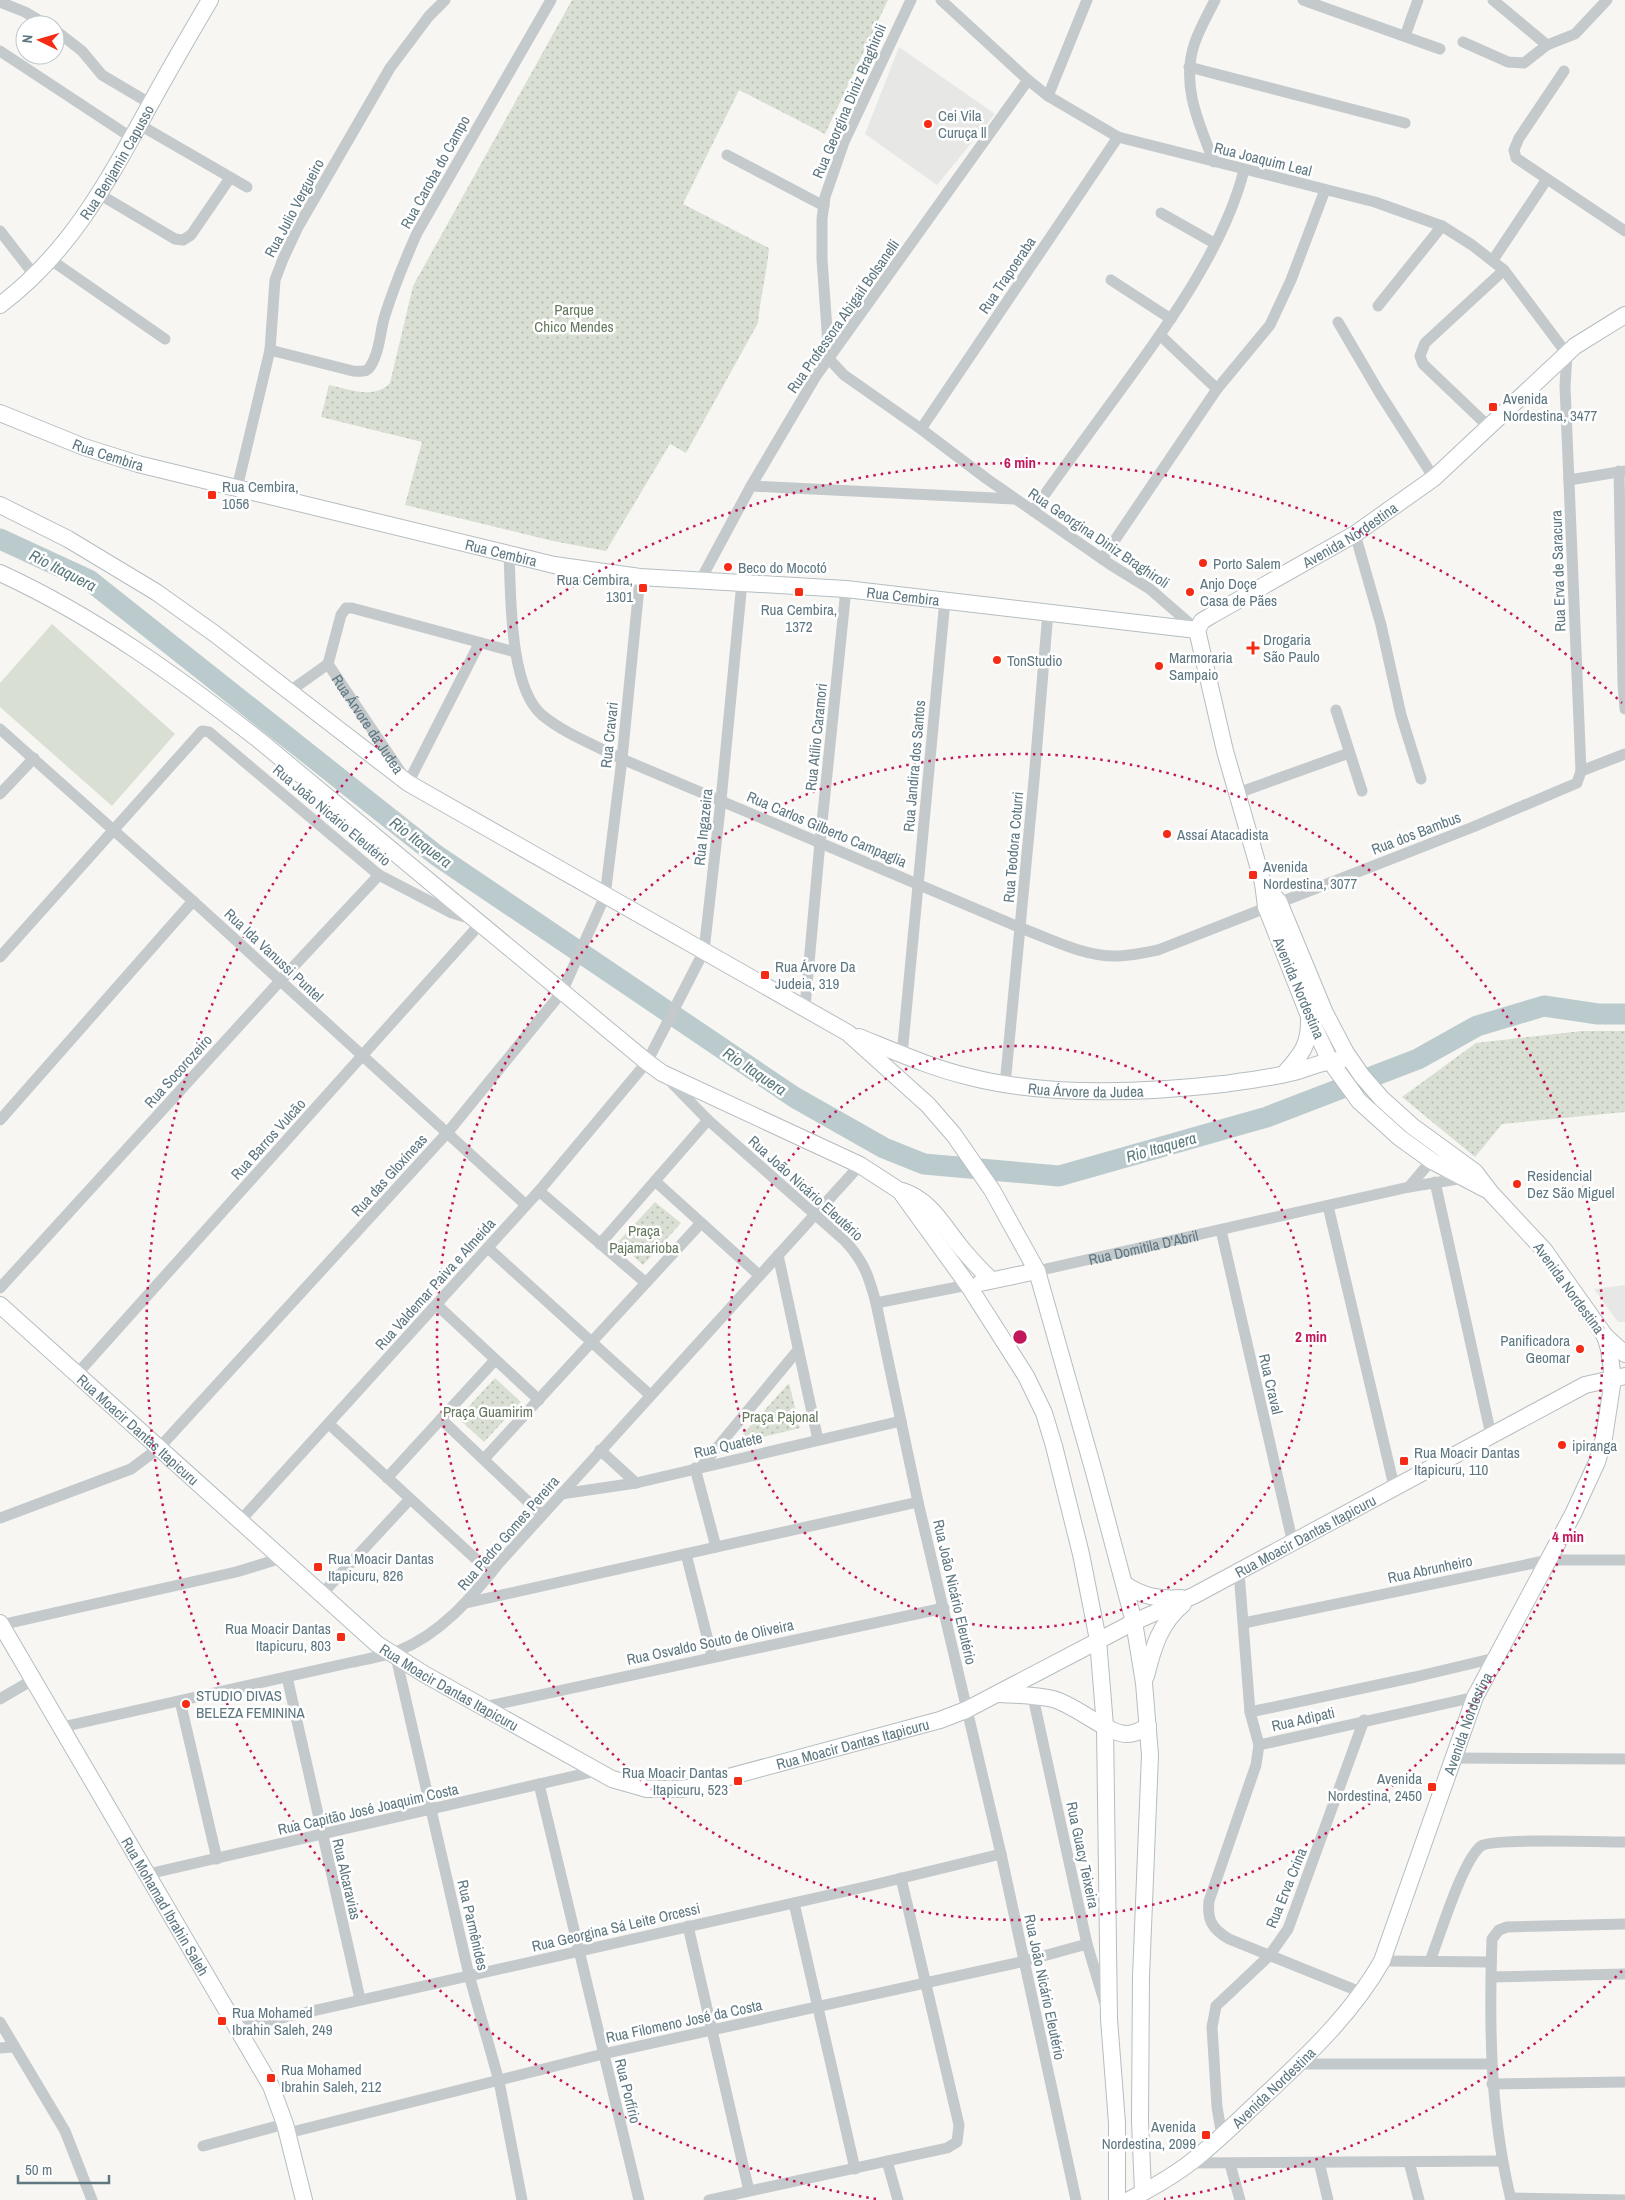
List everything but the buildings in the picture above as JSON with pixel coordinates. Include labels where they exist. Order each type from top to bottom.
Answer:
[{"type":"street","name":"Rua Benjamin Capusso","points":[[0,305],[35,276],[72,234],[99,194],[136,132],[210,0]]},
{"type":"street","name":"Rua Julio Vergueiro","points":[[237,488],[270,350],[275,280],[298,227],[390,68],[429,16],[445,0]]},
{"type":"street","name":"Rua Caroba do Campo","points":[[270,350],[361,372],[369,368],[375,355],[384,316],[400,271],[417,233],[551,0]]},
{"type":"street","name":"Rua Georgina Diniz Braghiroli","points":[[911,0],[844,142],[830,181],[824,206],[822,259],[829,359],[844,375],[1033,512],[1150,589],[1197,630]]},
{"type":"street","name":"Rua Joaquim Leal","points":[[941,0],[1048,96],[1118,137],[1375,202],[1442,226],[1493,260],[1504,270],[1567,354]]},
{"type":"street","points":[[1048,96],[1087,0]]},
{"type":"street","points":[[1214,162],[1195,115],[1190,95],[1189,67],[1194,43],[1215,0]]},
{"type":"street","points":[[1303,0],[1440,49]]},
{"type":"street","points":[[1405,36],[1418,0]]},
{"type":"street","points":[[1493,0],[1547,45]]},
{"type":"street","points":[[1463,42],[1508,62],[1524,63],[1547,45],[1575,34],[1607,0]]},
{"type":"street","points":[[0,2],[30,15]]},
{"type":"street","points":[[65,38],[82,51],[102,75],[150,104]]},
{"type":"street","points":[[1,52],[136,132],[247,187]]},
{"type":"street","points":[[1189,67],[1405,122]]},
{"type":"street","points":[[1564,72],[1514,150],[1518,160],[1625,231]]},
{"type":"street","name":"Rua Professora Abigail Bolsanelli","points":[[700,581],[751,486],[816,376],[1028,80]]},
{"type":"street","name":"Rua Trapoeraba","points":[[921,429],[1118,137]]},
{"type":"street","points":[[727,155],[824,206]]},
{"type":"street","points":[[1033,512],[1142,361],[1194,283],[1238,192],[1244,170]]},
{"type":"street","points":[[99,194],[175,239],[183,240],[191,235],[230,178]]},
{"type":"street","points":[[1493,260],[1547,179]]},
{"type":"street","points":[[1102,559],[1218,389],[1270,326],[1291,280],[1325,190]]},
{"type":"street","points":[[1161,213],[1214,243]]},
{"type":"street","points":[[1378,306],[1442,226]]},
{"type":"street","points":[[0,231],[35,276]]},
{"type":"street","points":[[51,260],[165,339]]},
{"type":"street","points":[[1489,427],[1423,364],[1420,356],[1425,343],[1504,270]]},
{"type":"street","points":[[1111,280],[1171,319]]},
{"type":"street","name":"Avenida Nordestina","points":[[1491,1193],[1464,1178],[1436,1154],[1412,1126],[1382,1099],[1352,1063],[1325,1013],[1263,884],[1238,794],[1197,630],[1202,621],[1355,534],[1434,478],[1567,354],[1598,331],[1625,315]]},
{"type":"street","points":[[1338,322],[1379,392],[1434,478]]},
{"type":"street","points":[[1160,335],[1218,389]]},
{"type":"street","name":"Rua Erva de Saracura","points":[[1567,354],[1565,386],[1581,771],[1575,786]]},
{"type":"street","name":"Rua Cembira","points":[[0,413],[84,447],[138,464],[554,565],[640,577],[846,589],[1197,630]]},
{"type":"street","points":[[1569,480],[1622,471],[1623,684],[1625,709]]},
{"type":"street","points":[[751,486],[1015,499]]},
{"type":"street","points":[[0,505],[68,539],[156,592],[215,634],[408,783],[602,903],[704,951],[848,1033],[928,1105],[954,1135],[992,1190],[1037,1272],[1134,1622],[1144,1683],[1150,1772],[1141,1977],[1139,2198]]},
{"type":"street","points":[[1355,534],[1378,615],[1401,715],[1421,779]]},
{"type":"street","name":"Rua Carlos Gilberto Campaglia","points":[[509,554],[515,652],[526,693],[540,713],[560,728],[622,759],[1021,928],[1074,948],[1112,956],[1158,950],[1272,905]]},
{"type":"street","points":[[0,573],[69,609],[164,669],[259,740],[662,1073],[860,1165],[900,1191],[916,1197],[931,1210],[991,1280]]},
{"type":"street","name":"Rua Cravari","points":[[602,903],[622,759],[640,577]]},
{"type":"street","name":"Rua Ingazeira","points":[[647,1062],[704,951],[742,582]]},
{"type":"street","name":"Rua Atílio Caramori","points":[[805,1007],[846,589]]},
{"type":"street","name":"Rua Jandira dos Santos","points":[[902,1054],[945,600]]},
{"type":"street","points":[[1162,626],[1170,614],[1168,604]]},
{"type":"street","name":"Rua Árvore da Judea","points":[[290,692],[328,664],[341,615],[346,608],[352,608],[479,644]]},
{"type":"street","name":"Rua Teodora Coturri","points":[[1005,1085],[1021,928],[1048,612]]},
{"type":"street","points":[[408,783],[479,644],[515,652]]},
{"type":"street","name":"Rua Árvore da Judea","points":[[328,664],[408,783]]},
{"type":"street","points":[[1336,710],[1362,791]]},
{"type":"street","name":"Rua Ida Vanussi Puntel","points":[[0,729],[115,830],[526,1205]]},
{"type":"street","name":"Rua João Nicário Eleutério","points":[[115,830],[200,731],[209,732],[379,875],[452,913],[477,920]]},
{"type":"street","points":[[1238,794],[1349,753]]},
{"type":"street","points":[[1581,771],[1625,754]]},
{"type":"street","points":[[0,794],[34,758]]},
{"type":"street","name":"Rua dos Bambus","points":[[1272,905],[1575,786]]},
{"type":"street","points":[[0,957],[115,830]]},
{"type":"street","name":"Rua Socorozeiro","points":[[0,1288],[379,875]]},
{"type":"street","points":[[0,1120],[193,901]]},
{"type":"street","name":"Rua das Gloxíneas","points":[[0,1518],[131,1469],[160,1448],[448,1132],[562,992],[602,903]]},
{"type":"street","name":"Avenida Nordestina","points":[[1139,2198],[1190,2163],[1222,2136],[1298,2064],[1363,1993],[1382,1962],[1475,1697],[1589,1483],[1604,1438],[1619,1378],[1605,1336],[1544,1250],[1491,1193],[1475,1172],[1400,1138],[1369,1111],[1349,1089],[1335,1067],[1309,1016],[1272,905]]},
{"type":"street","name":"Rua Barros Vulcão","points":[[78,1374],[362,1056],[477,920]]},
{"type":"street","points":[[1284,1074],[1304,1051],[1310,1029],[1309,1016]]},
{"type":"street","name":"Rua Árvore da Judea","points":[[848,1033],[937,1068],[1005,1085],[1067,1090],[1147,1089],[1222,1084],[1352,1063]]},
{"type":"street","name":"Rua Valdemar Paiva e Almeida","points":[[240,1521],[539,1191],[647,1062]]},
{"type":"street","name":"Rua João Nicário Eleutério","points":[[662,1073],[708,1120],[815,1214],[858,1255],[869,1278],[918,1502],[1001,1854],[1076,2200]]},
{"type":"street","points":[[600,1244],[708,1120]]},
{"type":"street","points":[[1409,1187],[1436,1154]]},
{"type":"street","name":"Rua Pedro Gomes Pereira","points":[[62,1727],[393,1654],[418,1640],[466,1604],[542,1514],[860,1165]]},
{"type":"street","name":"Rua Domitila D'Abril","points":[[876,1303],[1037,1272],[1409,1187],[1464,1178]]},
{"type":"street","points":[[655,1181],[760,1275]]},
{"type":"street","points":[[1435,1182],[1492,1435]]},
{"type":"street","points":[[539,1191],[646,1283]]},
{"type":"street","points":[[900,1191],[968,1286],[1026,1376],[1044,1413],[1081,1554],[1098,1640],[1105,1726],[1109,2019],[1117,2123],[1117,2200]]},
{"type":"street","points":[[1328,1206],[1394,1486]]},
{"type":"street","points":[[484,1459],[701,1223]]},
{"type":"street","name":"Rua Craval","points":[[1221,1230],[1293,1544]]},
{"type":"street","points":[[488,1248],[650,1395]]},
{"type":"street","points":[[778,1255],[818,1440]]},
{"type":"street","name":"Rua Moacir Dantas Itapicuru","points":[[0,1305],[377,1644],[596,1771],[612,1779],[647,1789],[684,1789],[940,1720],[966,1710],[1098,1640],[1195,1595],[1293,1544],[1394,1486],[1585,1385],[1619,1378]]},
{"type":"street","points":[[437,1305],[539,1400]]},
{"type":"street","points":[[1605,1336],[1625,1354]]},
{"type":"street","points":[[716,1547],[698,1468],[798,1350]]},
{"type":"street","points":[[386,1478],[495,1360]]},
{"type":"street","points":[[441,1419],[542,1514]]},
{"type":"street","name":"Rua Quatete","points":[[561,1494],[636,1482],[901,1421]]},
{"type":"street","points":[[329,1424],[491,1573]]},
{"type":"street","points":[[600,1450],[636,1482]]},
{"type":"street","points":[[322,1594],[410,1499]]},
{"type":"street","points":[[466,1604],[918,1502]]},
{"type":"street","points":[[686,1554],[712,1656]]},
{"type":"street","points":[[1,1624],[236,1572],[282,1558]]},
{"type":"street","name":"Rua Abrunheiro","points":[[1244,1624],[1548,1560],[1625,1560]]},
{"type":"street","points":[[1239,1572],[1250,1712],[1259,1745]]},
{"type":"street","points":[[1124,1584],[1146,1596],[1158,1599],[1195,1595]]},
{"type":"street","points":[[1144,1683],[1163,1625],[1195,1595]]},
{"type":"street","name":"Rua Osvaldo Souto de Oliveira","points":[[484,1707],[712,1656],[944,1608]]},
{"type":"street","name":"Rua Mohamad Ibrahin Saleh","points":[[1,1624],[271,2086],[287,2128],[304,2200]]},
{"type":"street","name":"Rua Parmênides","points":[[393,1654],[469,1975],[499,2081],[522,2200]]},
{"type":"street","points":[[1250,1712],[1495,1658]]},
{"type":"street","name":"Rua Alcaravias","points":[[287,1677],[360,1999]]},
{"type":"street","points":[[0,1699],[34,1679]]},
{"type":"street","name":"Rua Moacir Dantas Itapicuru","points":[[999,1694],[1033,1696],[1065,1704],[1115,1731],[1128,1734],[1148,1726]]},
{"type":"street","name":"Rua Guacy Teixeira","points":[[1033,1696],[1087,1944],[1109,2019]]},
{"type":"street","name":"Rua Adipati","points":[[1269,1956],[1220,1934],[1211,1926],[1209,1921],[1209,1901],[1256,1765],[1259,1745],[1364,1720],[1475,1697]]},
{"type":"street","points":[[180,1701],[217,1859]]},
{"type":"street","name":"Rua Erva Crina","points":[[1222,2136],[1217,2107],[1213,2014],[1216,2006],[1269,1956],[1288,1929],[1364,1720]]},
{"type":"street","points":[[1454,1758],[1625,1759]]},
{"type":"street","name":"Rua Capitão José Joaquim Costa","points":[[148,1874],[596,1771]]},
{"type":"street","name":"Rua Porfírio","points":[[539,1784],[639,2200]]},
{"type":"street","points":[[1430,1961],[1461,1879],[1470,1860],[1481,1846],[1486,1843],[1508,1842],[1625,1842]]},
{"type":"street","name":"Rua Georgina Sá Leite Orcessi","points":[[236,2028],[1001,1854]]},
{"type":"street","points":[[709,2200],[947,2148],[957,2142],[959,2125],[902,1878]]},
{"type":"street","points":[[794,1902],[855,2168]]},
{"type":"street","points":[[1624,2200],[1511,2199],[1501,2161],[1492,2084],[1491,1962],[1492,1939],[1503,1928],[1625,1924]]},
{"type":"street","points":[[688,1926],[749,2191]]},
{"type":"street","name":"Rua Filomeno José da Costa","points":[[203,2146],[499,2081],[603,2054],[1025,1961],[1087,1944]]},
{"type":"street","points":[[1269,1956],[1363,1993]]},
{"type":"street","points":[[1382,1962],[1491,1962]]},
{"type":"street","points":[[1491,1978],[1625,1974]]},
{"type":"street","points":[[0,2022],[13,2047],[65,2131],[92,2200]]},
{"type":"street","points":[[0,2048],[13,2047]]},
{"type":"street","points":[[1298,2064],[1491,2064]]},
{"type":"street","points":[[1492,2084],[1625,2082]]},
{"type":"street","points":[[888,2161],[898,2200]]},
{"type":"street","points":[[1190,2163],[1501,2161]]},
{"type":"street","points":[[1318,2162],[1328,2200]]},
{"type":"street","points":[[1410,2162],[1419,2200]]},
{"type":"street","points":[[1230,2164],[1240,2200]]},
{"type":"shaded area","name":"Cei Vila Curuça ll","points":[[899,47],[995,114],[937,185],[865,134]]},
{"type":"shaded area","points":[[1625,1285],[1625,1322],[1618,1322],[1594,1289]]},
{"type":"green space","name":"Parque Chico Mendes","points":[[572,0],[888,0],[825,134],[739,90],[683,204],[769,248],[758,323],[686,453],[670,444],[606,551],[553,541],[405,505],[422,442],[321,417],[329,385],[353,391],[369,392],[384,388],[390,383],[413,286]]},
{"type":"green space","points":[[52,624],[175,734],[112,806],[0,707],[0,683]]},
{"type":"green space","points":[[1582,1031],[1625,1031],[1625,1112],[1502,1124],[1475,1157],[1402,1097],[1476,1043]]},
{"type":"green space","name":"Praça Pajamarioba","points":[[655,1202],[681,1223],[643,1265],[618,1242]]},
{"type":"green space","name":"Praça Guamirim","points":[[495,1378],[521,1402],[484,1442],[458,1418]]},
{"type":"green space","name":"Praça Pajonal","points":[[789,1383],[800,1428],[734,1444]]},
{"type":"waterway","name":"Rio Itaquera","points":[[0,539],[89,580],[436,855],[794,1097],[884,1148],[924,1164],[1059,1176],[1267,1117],[1418,1059],[1477,1026],[1544,1006],[1598,1014],[1625,1014]]},
{"type":"place","name":"Cei Vila Curuça ll","points":[[928,124]]},
{"type":"place","name":"Avenida Nordestina, 3477","points":[[1493,407]]},
{"type":"place","name":"Rua Cembira, 1056","points":[[212,495]]},
{"type":"place","name":"Porto Salem","points":[[1203,563]]},
{"type":"place","name":"Beco do Mocotó","points":[[728,567]]},
{"type":"place","name":"Rua Cembira, 1301","points":[[643,588]]},
{"type":"place","name":"Rua Cembira, 1372","points":[[799,592]]},
{"type":"place","name":"Anjo Doçe Casa de Pães","points":[[1190,592]]},
{"type":"place","name":"Drogaria São Paulo","points":[[1253,648]]},
{"type":"place","name":"TonStudio","points":[[997,660]]},
{"type":"place","name":"Marmoraria Sampaio","points":[[1159,666]]},
{"type":"place","name":"Assaí Atacadista","points":[[1167,834]]},
{"type":"place","name":"Avenida Nordestina, 3077","points":[[1253,875]]},
{"type":"place","name":"Rua Árvore Da Judeia, 319","points":[[765,975]]},
{"type":"place","name":"Residencial Dez São Miguel","points":[[1517,1184]]},
{"type":"place","name":"Panificadora Geomar","points":[[1580,1349]]},
{"type":"place","name":"ipiranga","points":[[1562,1445]]},
{"type":"place","name":"Rua Moacir Dantas Itapicuru, 110","points":[[1404,1461]]},
{"type":"place","name":"Rua Moacir Dantas Itapicuru, 826","points":[[318,1567]]},
{"type":"place","name":"Rua Moacir Dantas Itapicuru, 803","points":[[341,1637]]},
{"type":"place","name":"STUDIO DIVAS BELEZA FEMININA","points":[[186,1704]]},
{"type":"place","name":"Rua Moacir Dantas Itapicuru, 523","points":[[738,1781]]},
{"type":"place","name":"Avenida Nordestina, 2450","points":[[1432,1787]]},
{"type":"place","name":"Rua Mohamed Ibrahin Saleh, 249","points":[[222,2021]]},
{"type":"place","name":"Rua Mohamed Ibrahin Saleh, 212","points":[[271,2078]]},
{"type":"place","name":"Avenida Nordestina, 2099","points":[[1206,2135]]}]
